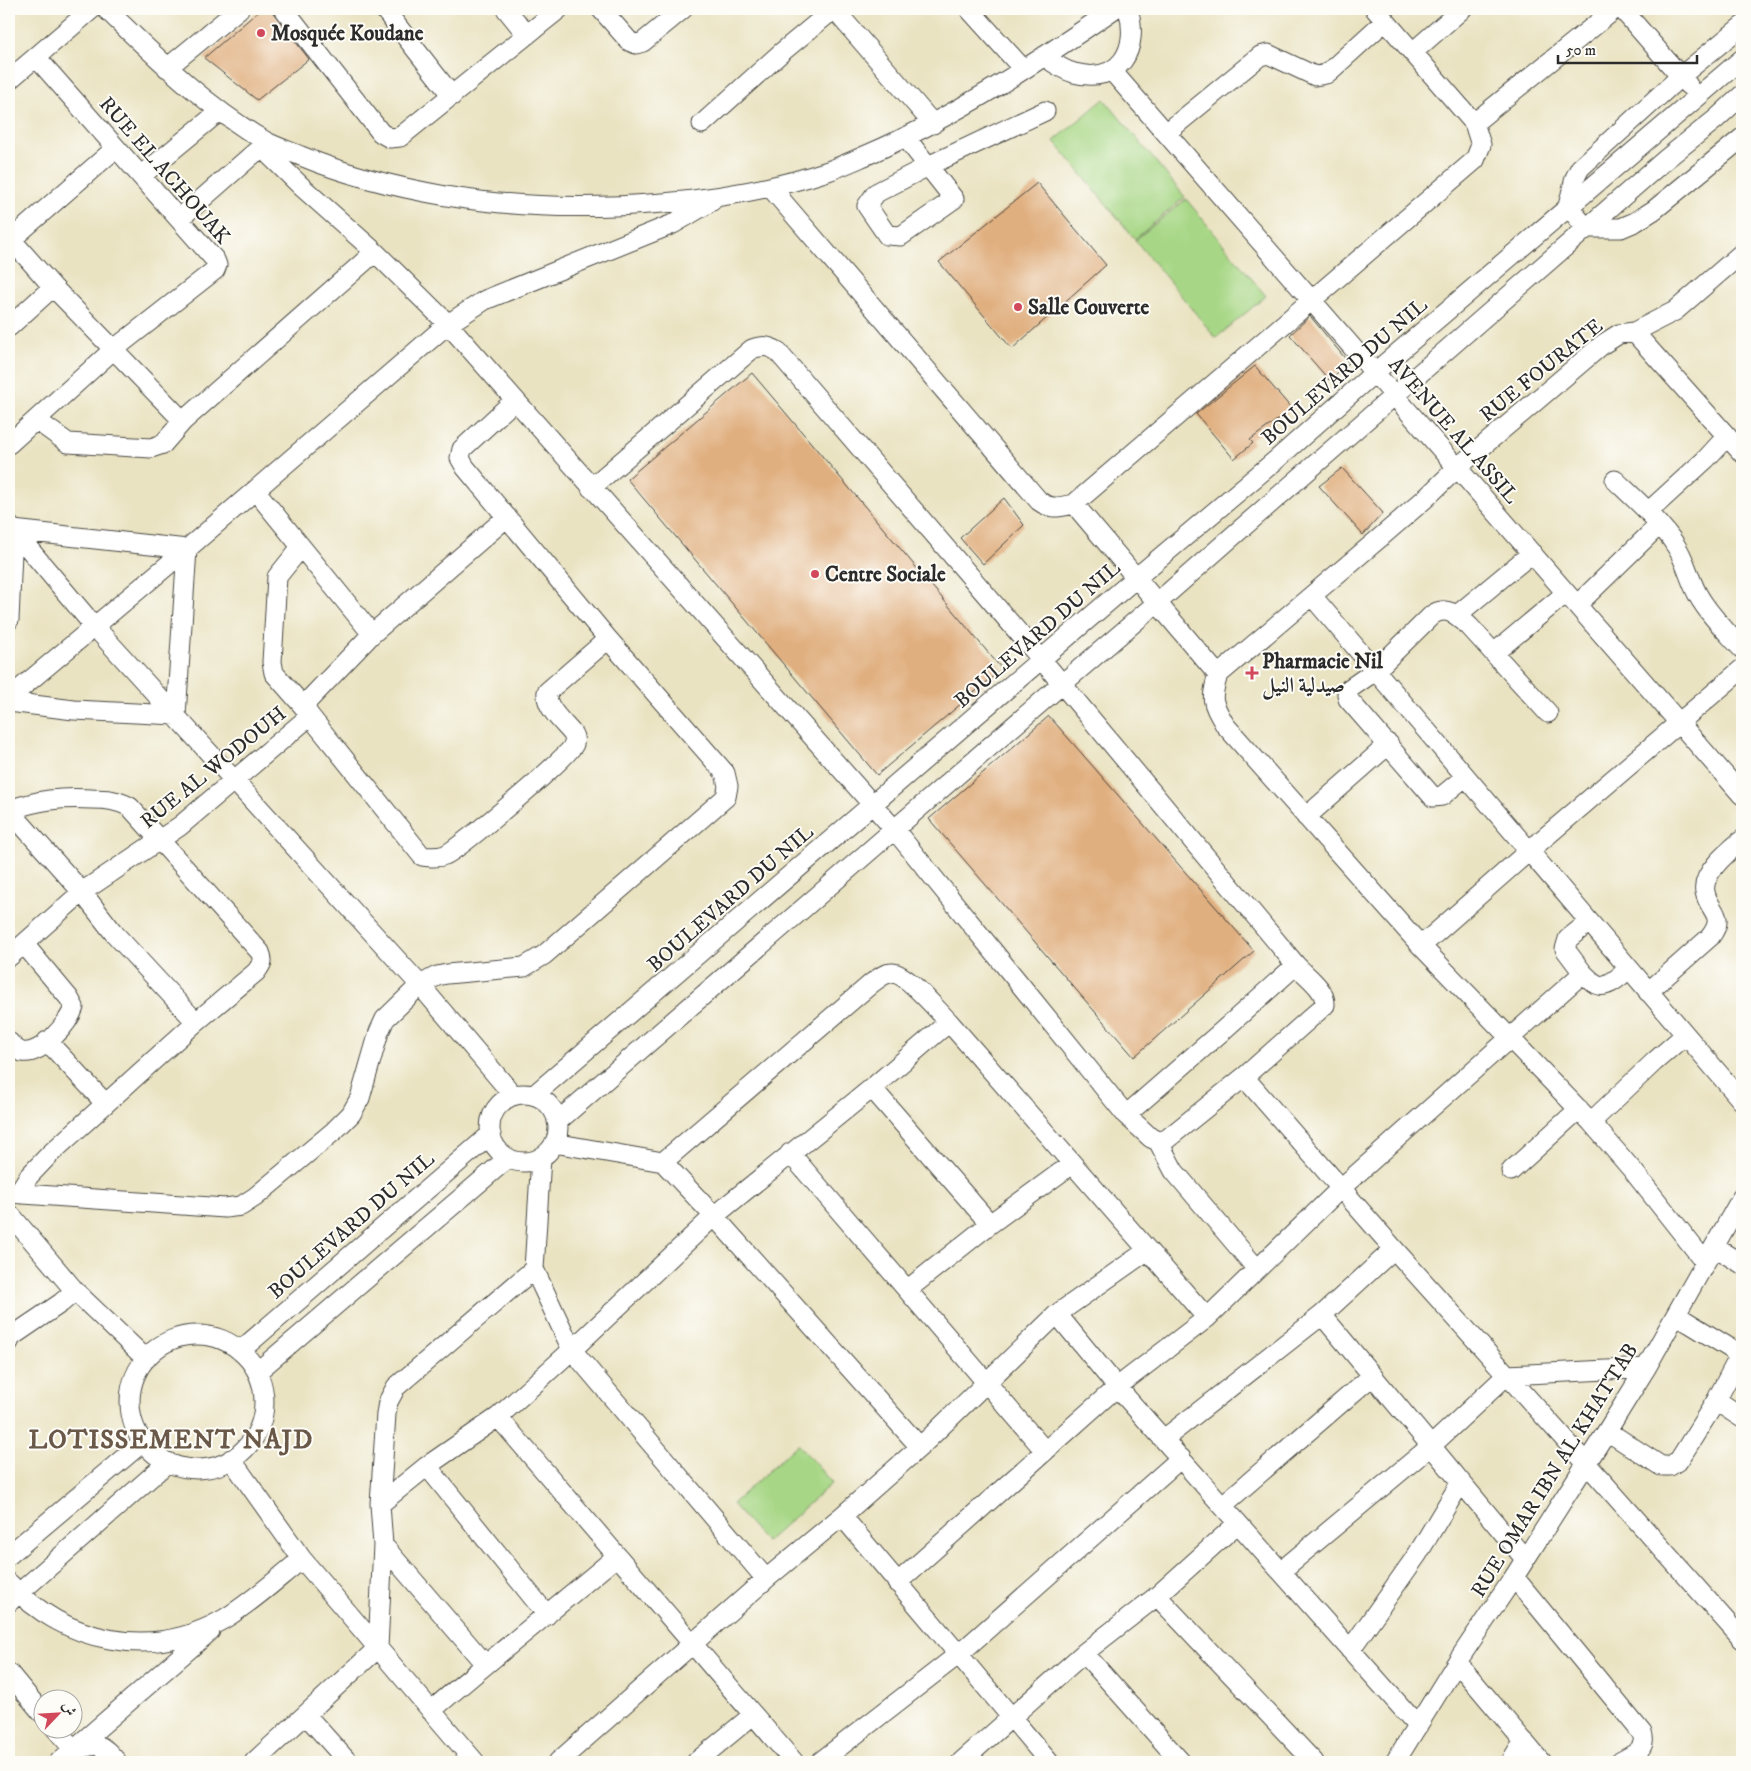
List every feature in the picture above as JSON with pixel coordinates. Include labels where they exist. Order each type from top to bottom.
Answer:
[{"type":"street","points":[[9,80],[92,9]]},
{"type":"street","points":[[106,9],[167,68],[264,145],[303,188],[375,252],[448,324],[592,488],[872,806],[894,829],[1126,1115],[1151,1138],[1158,1141],[1167,1139],[1244,1076],[1325,1005],[1325,998],[1321,990],[1296,965],[1042,660],[783,358],[770,346],[752,349],[592,488]]},
{"type":"street","points":[[167,68],[239,9]]},
{"type":"street","points":[[284,9],[382,132],[390,138],[400,137],[559,9]]},
{"type":"street","points":[[384,9],[452,96]]},
{"type":"street","points":[[506,9],[528,35]]},
{"type":"street","points":[[601,9],[629,41],[636,44],[643,42],[683,9]]},
{"type":"street","points":[[702,124],[782,52],[834,9],[933,124]]},
{"type":"street","points":[[969,9],[1023,70]]},
{"type":"street","points":[[1044,56],[1073,73],[1087,75],[1112,71],[1125,59],[1130,46],[1132,33],[1128,9]]},
{"type":"street","points":[[1412,52],[1462,9]]},
{"type":"street","points":[[1474,123],[1615,9]]},
{"type":"street","points":[[1586,228],[1621,228],[1635,222],[1654,210],[1741,143],[1716,119],[1622,9]]},
{"type":"street","points":[[264,145],[356,177],[481,201],[572,207],[618,207],[717,198],[771,188],[829,171],[906,138],[1023,70],[1102,12]]},
{"type":"street","points":[[771,188],[1039,501],[1046,507],[1055,507],[1074,504],[1475,160],[1481,145],[1474,123],[1380,15],[1331,70],[1320,76],[1315,76],[1268,54],[1260,56],[1166,133]]},
{"type":"street","points":[[1586,228],[1568,206],[1575,178],[1580,168],[1681,76],[1742,26]]},
{"type":"street","name":"RUE EL ACHOUAK","points":[[9,444],[113,350],[216,270],[217,265],[215,260],[36,57]]},
{"type":"street","name":"BOULEVARD DU NIL","points":[[534,1095],[1269,466],[1568,206],[1742,59]]},
{"type":"street","name":"AVENUE AL ASSIL","points":[[1112,71],[1742,795]]},
{"type":"street","points":[[558,1122],[1586,228],[1742,95]]},
{"type":"street","points":[[141,176],[220,111]]},
{"type":"street","points":[[906,138],[928,166],[1044,111]]},
{"type":"street","points":[[179,219],[264,145]]},
{"type":"street","points":[[116,148],[13,238],[11,245],[16,245],[53,287],[183,421]]},
{"type":"street","points":[[9,700],[448,324],[485,300],[673,224],[717,198]]},
{"type":"street","points":[[36,420],[68,443],[151,448],[163,444],[183,421],[375,252]]},
{"type":"street","name":"RUE FOURATE","points":[[1218,675],[1603,344],[1619,334],[1634,332],[1675,311],[1742,253]]},
{"type":"street","points":[[9,327],[53,287]]},
{"type":"street","points":[[1634,332],[1742,453]]},
{"type":"street","points":[[13,1193],[224,1208],[241,1206],[255,1197],[334,1131],[351,1114],[360,1098],[378,1032],[385,1019],[420,985],[437,976],[447,974],[524,968],[544,956],[726,797],[728,786],[725,773],[608,638],[465,467],[460,458],[462,449],[515,400]]},
{"type":"street","points":[[1494,653],[1571,599],[1653,519],[1727,436]]},
{"type":"street","points":[[1615,480],[1675,544],[1683,556],[1703,604],[1742,649]]},
{"type":"street","points":[[255,490],[372,634]]},
{"type":"street","points":[[1074,504],[1218,675],[1213,692],[1213,704],[1225,725],[1421,946],[1585,1115],[1710,1255],[1742,1264]]},
{"type":"street","name":"RUE AL WODOUH","points":[[9,957],[82,892],[180,826],[234,780],[307,711],[372,634],[507,517]]},
{"type":"street","points":[[11,527],[187,549]]},
{"type":"street","points":[[9,620],[11,527]]},
{"type":"street","points":[[11,527],[94,626],[420,985],[513,1095]]},
{"type":"street","points":[[301,547],[277,577],[272,662],[274,673],[307,711],[422,856],[445,855],[471,837],[559,761],[574,745],[572,733],[549,705],[546,698],[547,692],[608,638]]},
{"type":"street","points":[[176,715],[187,549]]},
{"type":"street","points":[[1457,615],[1532,553]]},
{"type":"street","points":[[1312,596],[1742,1102]]},
{"type":"street","points":[[1465,777],[1442,796],[1433,797],[1348,699],[1346,694],[1349,689],[1375,671],[1437,611],[1448,610],[1457,615],[1548,713]]},
{"type":"street","points":[[1421,946],[1742,669]]},
{"type":"street","points":[[9,700],[74,710],[176,715]]},
{"type":"street","points":[[1306,817],[1389,744]]},
{"type":"street","points":[[13,1193],[38,1166],[105,1103],[196,1022],[256,972],[262,964],[263,958],[260,952],[130,807],[113,800],[66,797],[33,802],[9,810],[82,892],[113,932],[196,1022]]},
{"type":"street","points":[[1648,992],[1710,937],[1716,929],[1718,918],[1705,892],[1705,886],[1716,864],[1742,840]]},
{"type":"street","points":[[1589,922],[1568,939],[1565,949],[1584,973],[1597,985],[1602,986],[1613,981],[1629,969]]},
{"type":"street","points":[[9,1042],[16,1049],[29,1052],[37,1050],[67,1022],[74,1007],[69,998],[24,944]]},
{"type":"street","points":[[1126,1115],[1296,965]]},
{"type":"street","points":[[663,1162],[872,983],[886,974],[893,973],[904,977],[949,1022],[1206,1318]]},
{"type":"street","points":[[897,1583],[1117,1387],[1206,1318],[1341,1188],[1584,973]]},
{"type":"street","points":[[380,1504],[428,1466],[498,1417],[714,1216],[872,1088],[949,1022]]},
{"type":"street","points":[[1511,1171],[1654,1062],[1685,1035]]},
{"type":"street","points":[[47,1041],[105,1103]]},
{"type":"street","points":[[1244,1076],[1394,1250],[1742,1639]]},
{"type":"street","points":[[872,1088],[990,1224]]},
{"type":"street","points":[[513,1095],[534,1095],[550,1106],[554,1112],[558,1122],[558,1133],[554,1143],[549,1151],[541,1157],[527,1162],[508,1158],[498,1150],[490,1134],[490,1123],[493,1113],[499,1104],[513,1095]]},
{"type":"street","name":"BOULEVARD DU NIL","points":[[240,1351],[490,1134]]},
{"type":"street","points":[[1158,1141],[1174,1171],[1257,1270]]},
{"type":"street","points":[[554,1143],[663,1162],[714,1216],[920,1447]]},
{"type":"street","points":[[790,1153],[1045,1451]]},
{"type":"street","points":[[541,1157],[534,1269],[572,1350],[766,1579]]},
{"type":"street","points":[[257,1372],[508,1158]]},
{"type":"street","points":[[907,1290],[990,1224],[1072,1164]]},
{"type":"street","name":"RUE OMAR IBN AL KHATTAB","points":[[1395,1762],[1646,1368],[1742,1196]]},
{"type":"street","points":[[9,1213],[75,1291],[146,1359]]},
{"type":"street","points":[[558,1762],[766,1579],[842,1516],[920,1447],[1056,1314],[1148,1250]]},
{"type":"street","points":[[1164,1439],[1322,1315],[1394,1250]]},
{"type":"street","points":[[254,1762],[378,1648],[383,1545],[380,1504],[386,1414],[388,1402],[396,1387],[534,1269]]},
{"type":"street","points":[[10,1340],[75,1291]]},
{"type":"street","points":[[1056,1314],[1117,1387],[1418,1726]]},
{"type":"street","points":[[1322,1315],[1525,1559]]},
{"type":"street","points":[[1607,1431],[1661,1466],[1670,1466],[1680,1460],[1716,1401],[1738,1360],[1736,1354],[1733,1350],[1676,1315]]},
{"type":"street","points":[[188,1335],[216,1338],[240,1351],[250,1360],[257,1372],[263,1390],[262,1418],[249,1446],[217,1466],[197,1469],[168,1462],[155,1453],[144,1441],[134,1424],[132,1414],[131,1394],[136,1375],[146,1359],[161,1346],[188,1335]]},
{"type":"street","points":[[1281,1571],[1431,1446],[1507,1375],[1646,1368]]},
{"type":"street","points":[[1222,1505],[1372,1376]]},
{"type":"street","points":[[1716,1401],[1742,1418]]},
{"type":"street","points":[[498,1417],[794,1762]]},
{"type":"street","points":[[9,1555],[144,1441]]},
{"type":"street","points":[[820,1762],[959,1654],[1181,1458]]},
{"type":"street","points":[[231,1459],[302,1559],[475,1762]]},
{"type":"street","points":[[168,1462],[12,1593],[57,1622],[84,1633],[110,1640],[146,1642],[174,1639],[224,1619]]},
{"type":"street","points":[[428,1466],[547,1615]]},
{"type":"street","points":[[1350,1650],[1417,1555],[1461,1482]]},
{"type":"street","points":[[842,1516],[1050,1762]]},
{"type":"street","points":[[962,1762],[1084,1653],[1157,1596],[1238,1523]]},
{"type":"street","points":[[383,1545],[485,1664]]},
{"type":"street","points":[[431,1710],[617,1556]]},
{"type":"street","points":[[67,1758],[224,1619],[302,1559]]},
{"type":"street","points":[[1514,1577],[1642,1733],[1644,1739],[1640,1750],[1620,1762]]},
{"type":"street","points":[[1157,1596],[1314,1762]]},
{"type":"street","points":[[1084,1653],[1181,1762]]},
{"type":"street","points":[[1457,1662],[1541,1762]]},
{"type":"street","points":[[9,1673],[32,1701]]},
{"type":"street","points":[[306,1715],[348,1762]]},
{"type":"street","points":[[696,1762],[753,1715]]},
{"type":"street","points":[[59,1738],[67,1758]]},
{"type":"street","points":[[1511,1762],[1524,1741]]},
{"type":"street","points":[[67,1758],[94,1745],[105,1748],[118,1762]]},
{"type":"green space","points":[[1104,99],[1185,197],[1135,239],[1054,141]]},
{"type":"green space","points":[[1186,199],[1266,296],[1216,338],[1135,240]]},
{"type":"green space","points":[[798,1444],[832,1483],[766,1542],[732,1504]]},
{"type":"building","name":"Mosquée Koudane","points":[[261,9],[270,9],[309,59],[257,100],[204,58]]},
{"type":"building","name":"Salle Couverte","points":[[1037,183],[1106,265],[1012,349],[939,262]]},
{"type":"building","points":[[1310,316],[1349,363],[1329,380],[1290,335]]},
{"type":"building","points":[[1255,366],[1292,409],[1250,440],[1253,443],[1234,459],[1196,414]]},
{"type":"building","name":"Centre Sociale","points":[[752,373],[1002,669],[877,775],[627,479]]},
{"type":"building","points":[[1342,468],[1383,513],[1363,535],[1319,486]]},
{"type":"building","points":[[1004,498],[1024,525],[983,564],[960,538]]},
{"type":"building","points":[[1049,716],[1254,951],[1134,1057],[929,819]]},
{"type":"place","name":"Mosquée Koudane","points":[[261,33]]},
{"type":"place","name":"Salle Couverte","points":[[1018,307]]},
{"type":"place","name":"Centre Sociale","points":[[815,574]]},
{"type":"place","name":"Pharmacie Nil صيدلية النيل","points":[[1252,673]]},
{"type":"district","name":"LOTISSEMENT NAJD","points":[[171,1439]]}]
